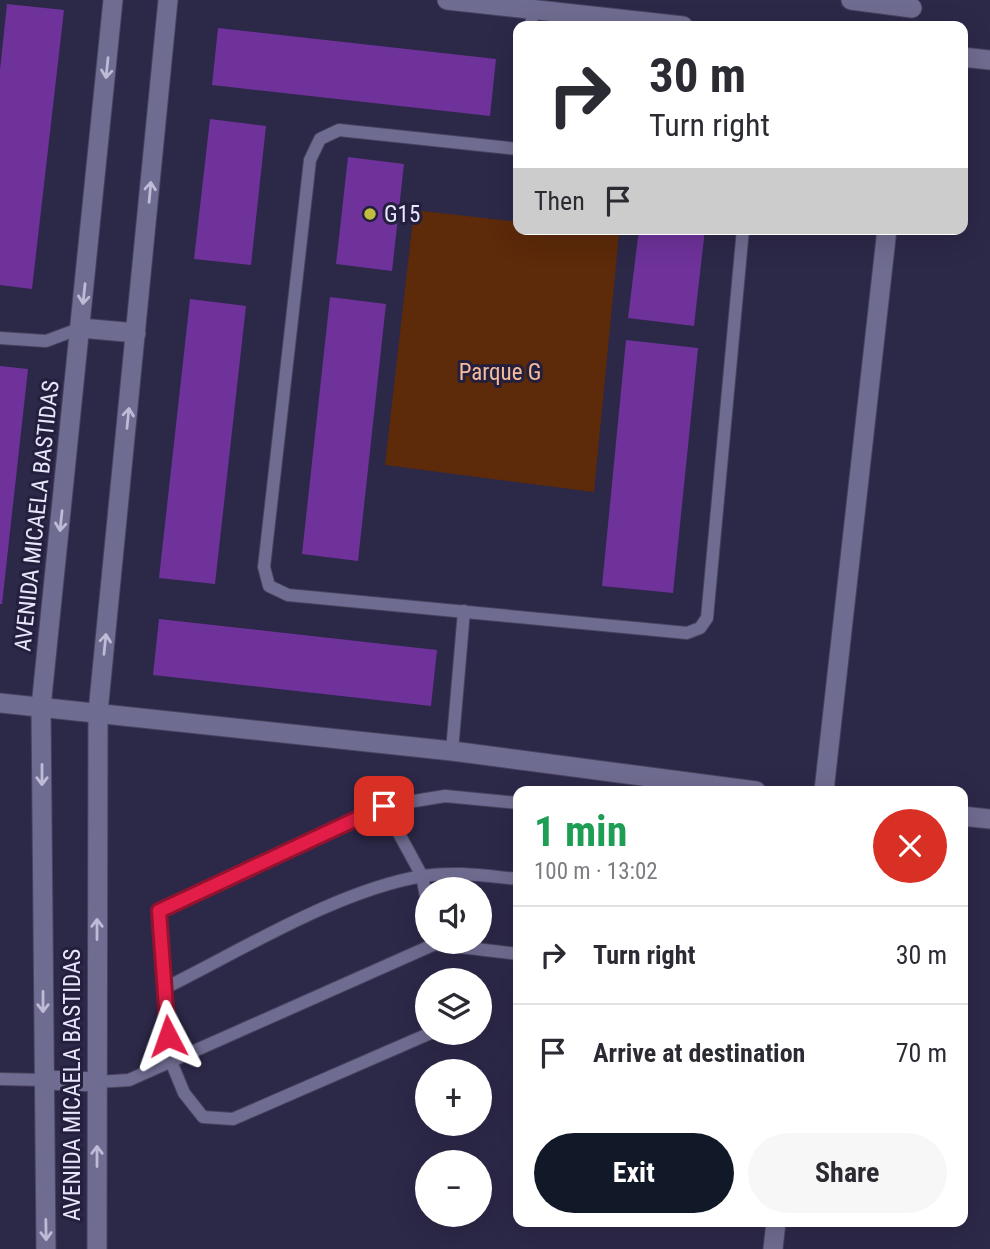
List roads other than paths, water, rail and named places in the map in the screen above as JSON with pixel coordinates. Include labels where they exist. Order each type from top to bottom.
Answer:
[{"type":"main road","name":"AVENIDA MICAELA BASTIDAS","points":[[46,1249],[41,707],[113,0]]},
{"type":"main road","name":"AVENIDA MICAELA BASTIDAS","points":[[97,1249],[98,712],[168,0]]},
{"type":"main road","points":[[447,0],[532,18],[589,21]]},
{"type":"main road","points":[[851,0],[911,11]]},
{"type":"main road","points":[[968,58],[990,60]]},
{"type":"main road","points":[[825,786],[886,235]]},
{"type":"main road","points":[[81,328],[136,333]]},
{"type":"main road","points":[[0,703],[452,751],[718,786]]},
{"type":"main road","points":[[968,817],[990,819]]},
{"type":"main road","points":[[44,1080],[97,1082]]},
{"type":"main road","points":[[773,1249],[775,1227]]},
{"type":"lane","points":[[513,148],[338,130],[320,139],[310,160],[264,568],[269,586],[288,595],[687,633],[700,628],[707,618],[742,235]]},
{"type":"lane","points":[[0,338],[46,341],[81,328]]},
{"type":"lane","points":[[452,751],[464,611]]},
{"type":"lane","points":[[415,1040],[233,1119],[203,1117],[184,1093],[170,1059],[159,911],[384,806],[446,796],[513,803]]},
{"type":"lane","points":[[384,806],[422,876]]},
{"type":"lane","points":[[165,988],[358,892],[422,876],[453,873],[513,879]]},
{"type":"lane","points":[[492,951],[513,953]]},
{"type":"lane","points":[[97,1082],[129,1080],[170,1059],[415,952]]},
{"type":"lane","points":[[0,1079],[44,1080]]},
{"type":"place","name":"G15","points":[[370,214]]},
{"type":"park label","name":"Parque G","points":[[500,372]]}]
